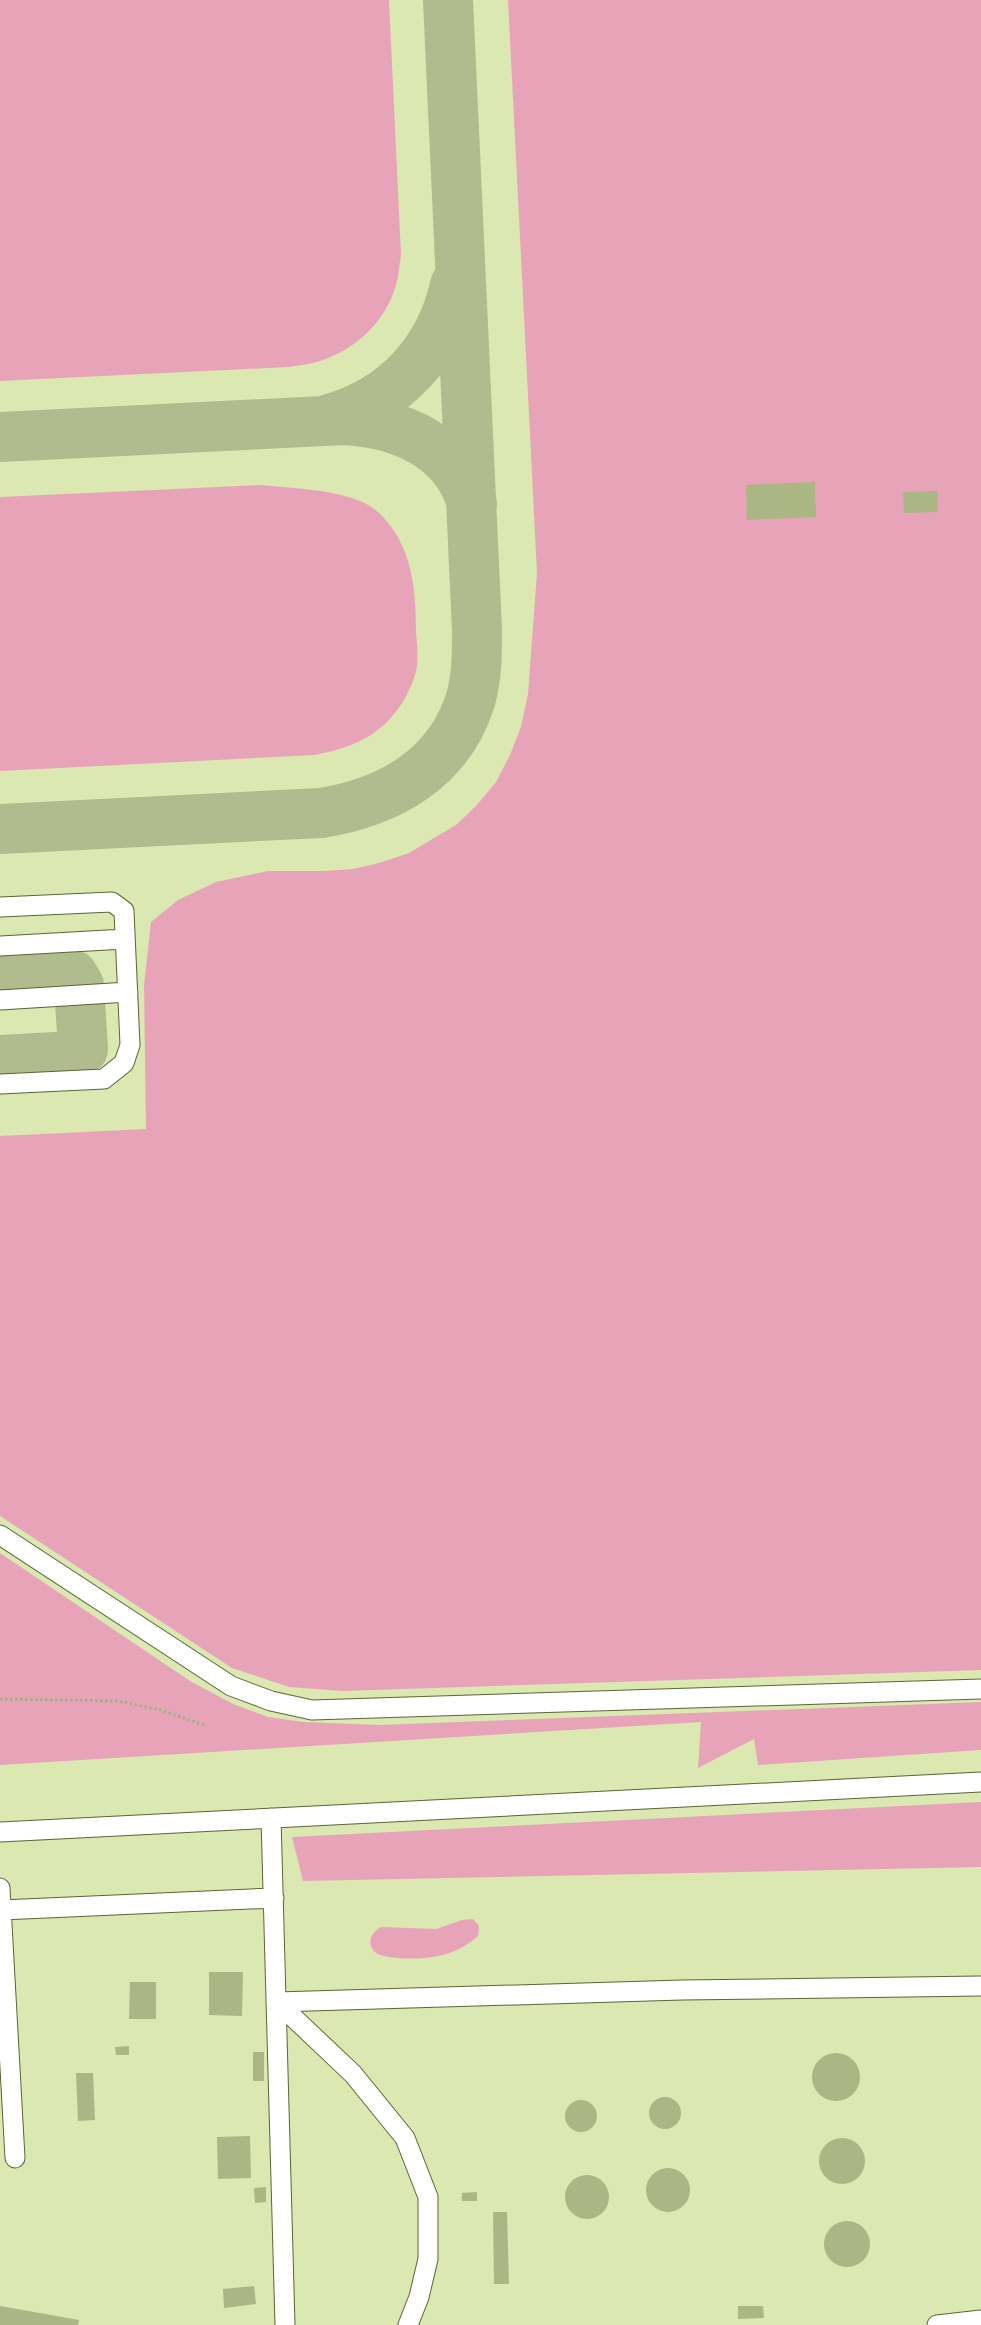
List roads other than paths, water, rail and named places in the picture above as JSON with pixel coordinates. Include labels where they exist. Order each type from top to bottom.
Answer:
[{"type":"street","points":[[0,907],[112,902],[124,911],[130,1045],[124,1062],[104,1079],[0,1084]]},
{"type":"street","points":[[0,946],[125,939]]},
{"type":"street","points":[[0,1000],[128,992]]},
{"type":"street","points":[[0,1535],[231,1686],[271,1701],[312,1710],[981,1689]]},
{"type":"street","points":[[0,1832],[981,1782]]},
{"type":"street","points":[[271,1818],[284,2325]]},
{"type":"street","points":[[0,1888],[15,2158]]},
{"type":"street","points":[[1,1910],[274,1898]]},
{"type":"street","points":[[276,2002],[682,1990],[981,1986]]},
{"type":"street","points":[[276,2002],[353,2074],[405,2138],[428,2197],[428,2259],[419,2297],[408,2325]]},
{"type":"street","points":[[937,2325],[981,2320]]}]
